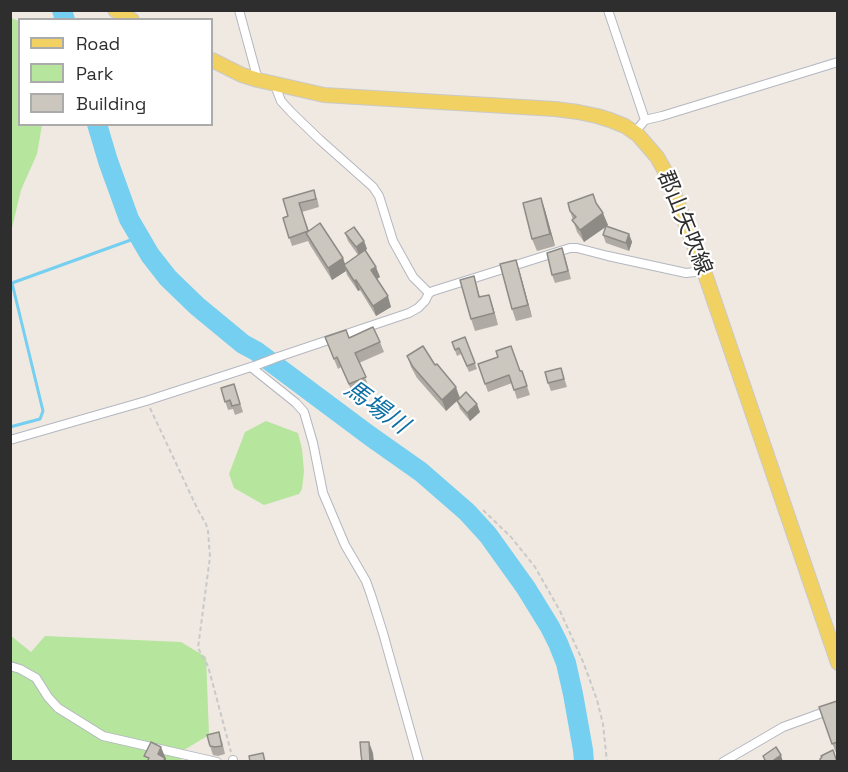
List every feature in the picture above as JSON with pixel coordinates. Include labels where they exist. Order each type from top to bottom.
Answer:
[{"type":"main road","points":[[116,10],[129,18]]},
{"type":"main road","name":"郡山矢吹線","points":[[213,60],[258,80],[324,95],[578,112],[610,120],[635,132],[657,157],[666,173],[704,271],[837,663]]},
{"type":"street","points":[[239,10],[258,80]]},
{"type":"street","points":[[608,10],[645,120]]},
{"type":"street","points":[[635,132],[645,120],[837,62]]},
{"type":"street","points":[[274,83],[281,100],[291,112],[379,195],[393,241],[413,277],[429,293]]},
{"type":"street","points":[[10,440],[146,401],[409,313],[425,301],[429,293],[570,248],[686,273],[704,271]]},
{"type":"street","points":[[254,366],[304,412],[323,493],[345,545],[366,581],[371,595],[419,762]]},
{"type":"street","points":[[10,666],[36,678],[48,698],[58,708],[103,736],[217,762]]},
{"type":"street","points":[[723,762],[783,726],[837,707]]},
{"type":"path","points":[[146,401],[208,531],[210,557],[198,648],[208,666],[233,761]]},
{"type":"path","points":[[483,510],[511,537],[535,567],[560,611],[584,664],[597,700],[603,724],[607,762]]},
{"type":"green space","points":[[11,18],[18,21],[18,126],[42,126],[37,154],[21,190],[11,232]]},
{"type":"green space","points":[[266,421],[298,433],[304,471],[302,489],[299,494],[264,505],[234,488],[229,474],[245,432]]},
{"type":"green space","points":[[10,635],[31,652],[45,636],[181,642],[206,657],[209,735],[184,750],[181,761],[11,761]]},
{"type":"building","points":[[314,190],[316,199],[299,203],[308,231],[289,238],[283,218],[288,216],[283,199]]},
{"type":"building","points":[[593,194],[603,213],[580,230],[572,220],[576,217],[570,211],[568,203]]},
{"type":"building","points":[[541,198],[550,234],[532,239],[523,203]]},
{"type":"building","points":[[320,223],[343,258],[328,268],[306,233]]},
{"type":"building","points":[[606,226],[629,234],[626,243],[603,235]]},
{"type":"building","points":[[354,227],[364,241],[356,247],[345,233]]},
{"type":"building","points":[[562,248],[568,271],[552,275],[547,253]]},
{"type":"building","points":[[365,250],[376,267],[371,270],[388,296],[373,306],[344,265]]},
{"type":"building","points":[[516,260],[528,305],[512,309],[500,264]]},
{"type":"building","points":[[474,276],[479,297],[489,295],[494,313],[471,319],[460,280]]},
{"type":"building","points":[[373,327],[380,342],[355,353],[366,377],[349,384],[337,357],[334,359],[325,337],[346,330],[349,338]]},
{"type":"building","points":[[465,337],[475,363],[467,366],[459,348],[455,350],[452,342]]},
{"type":"building","points":[[423,346],[435,365],[437,364],[456,387],[442,400],[413,367],[407,356]]},
{"type":"building","points":[[511,346],[527,386],[514,390],[509,375],[485,384],[478,364],[498,357],[496,351]]},
{"type":"building","points":[[561,368],[564,379],[548,383],[545,372]]},
{"type":"building","points":[[234,384],[240,404],[232,406],[230,400],[225,402],[221,388]]},
{"type":"building","points":[[466,392],[477,404],[467,413],[457,401]]},
{"type":"building","points":[[837,701],[837,742],[832,744],[819,707]]},
{"type":"building","points":[[219,732],[222,746],[210,746],[207,735]]},
{"type":"building","points":[[151,742],[161,747],[158,754],[165,758],[163,762],[147,762],[149,758],[144,756]]},
{"type":"building","points":[[360,742],[369,742],[370,762],[362,762]]},
{"type":"building","points":[[776,747],[781,755],[771,762],[766,762],[763,756]]},
{"type":"building","points":[[833,750],[837,762],[821,762],[821,756]]},
{"type":"building","points":[[263,753],[265,762],[250,762],[249,756]]},
{"type":"waterway","name":"馬場川","points":[[62,10],[64,18]]},
{"type":"waterway","name":"馬場川","points":[[98,126],[129,219],[150,255],[168,278],[197,306],[243,344],[256,351],[421,472],[467,512],[488,535],[526,588],[558,643],[566,663],[573,694],[584,762]]},
{"type":"waterway","points":[[10,427],[40,419],[43,411],[12,283],[139,237]]}]
